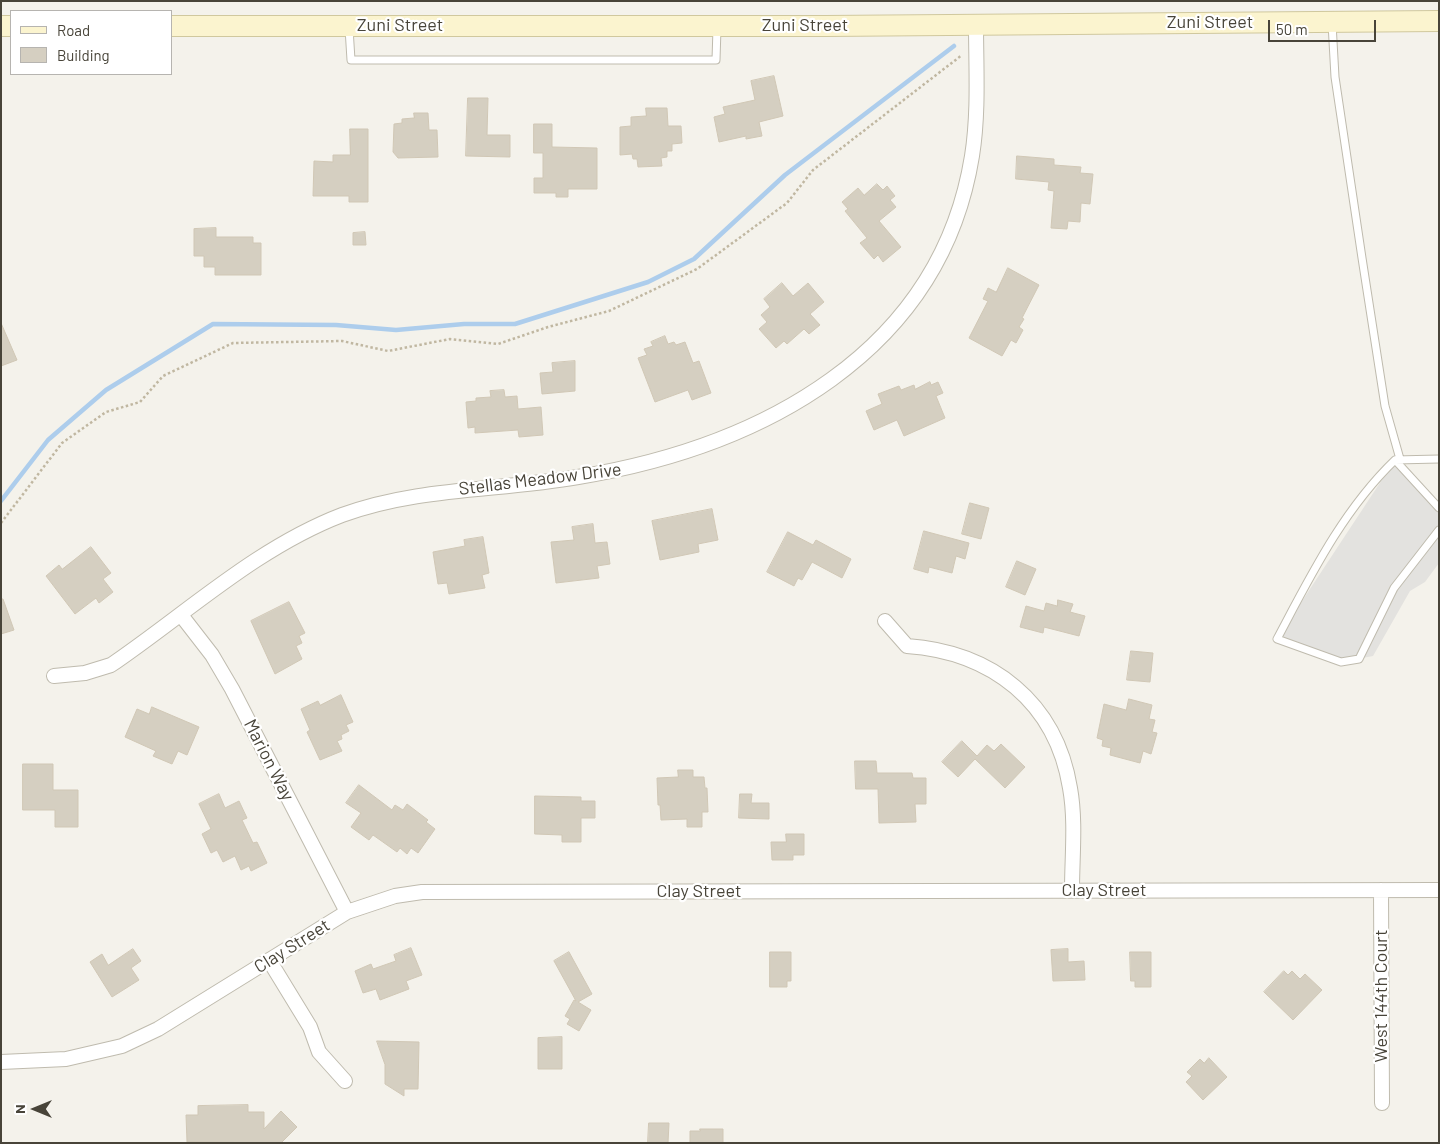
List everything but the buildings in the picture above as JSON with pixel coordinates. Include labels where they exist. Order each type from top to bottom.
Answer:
[{"type":"street","name":"Zuni Street","points":[[172,26],[1439,22]]},
{"type":"street","name":"Stellas Meadow Drive","points":[[54,676],[85,673],[111,665],[242,570],[287,541],[341,516],[384,502],[450,490],[576,478],[653,461],[696,448],[742,429],[807,396],[843,371],[860,358],[912,302],[948,240],[958,213],[972,156],[976,107],[976,24]]},
{"type":"street","name":"Marion Way","points":[[181,615],[212,655],[232,690],[347,912]]},
{"type":"street","points":[[884,621],[907,646],[947,651],[966,657],[1000,675],[1030,702],[1042,717],[1061,752],[1070,790],[1072,890]]},
{"type":"street","name":"West 144th Court","points":[[1381,890],[1382,1103]]},
{"type":"street","name":"Clay Street","points":[[1,1062],[66,1059],[122,1046],[158,1029],[347,912],[395,896],[422,892],[1439,890]]},
{"type":"street","points":[[269,960],[310,1027],[319,1052],[345,1081]]},
{"type":"lane","points":[[1332,22],[1335,76],[1385,406],[1398,460],[1439,508]]},
{"type":"lane","points":[[349,25],[351,60],[716,60],[717,25]]},
{"type":"lane","points":[[1439,459],[1398,460],[1374,480],[1326,547],[1277,639],[1341,662],[1359,659],[1394,588],[1439,530]]},
{"type":"path","points":[[1,524],[62,443],[106,412],[140,402],[164,376],[233,343],[342,341],[388,351],[450,339],[498,344],[548,327],[609,311],[697,269],[787,203],[813,170],[962,55],[976,55]]},
{"type":"shaded area","points":[[1395,460],[1439,508],[1439,563],[1425,582],[1410,591],[1373,656],[1341,662],[1277,639]]},
{"type":"waterway","points":[[1,501],[48,440],[106,390],[213,324],[336,325],[396,330],[464,324],[515,324],[648,282],[694,259],[785,175],[954,46]]}]
